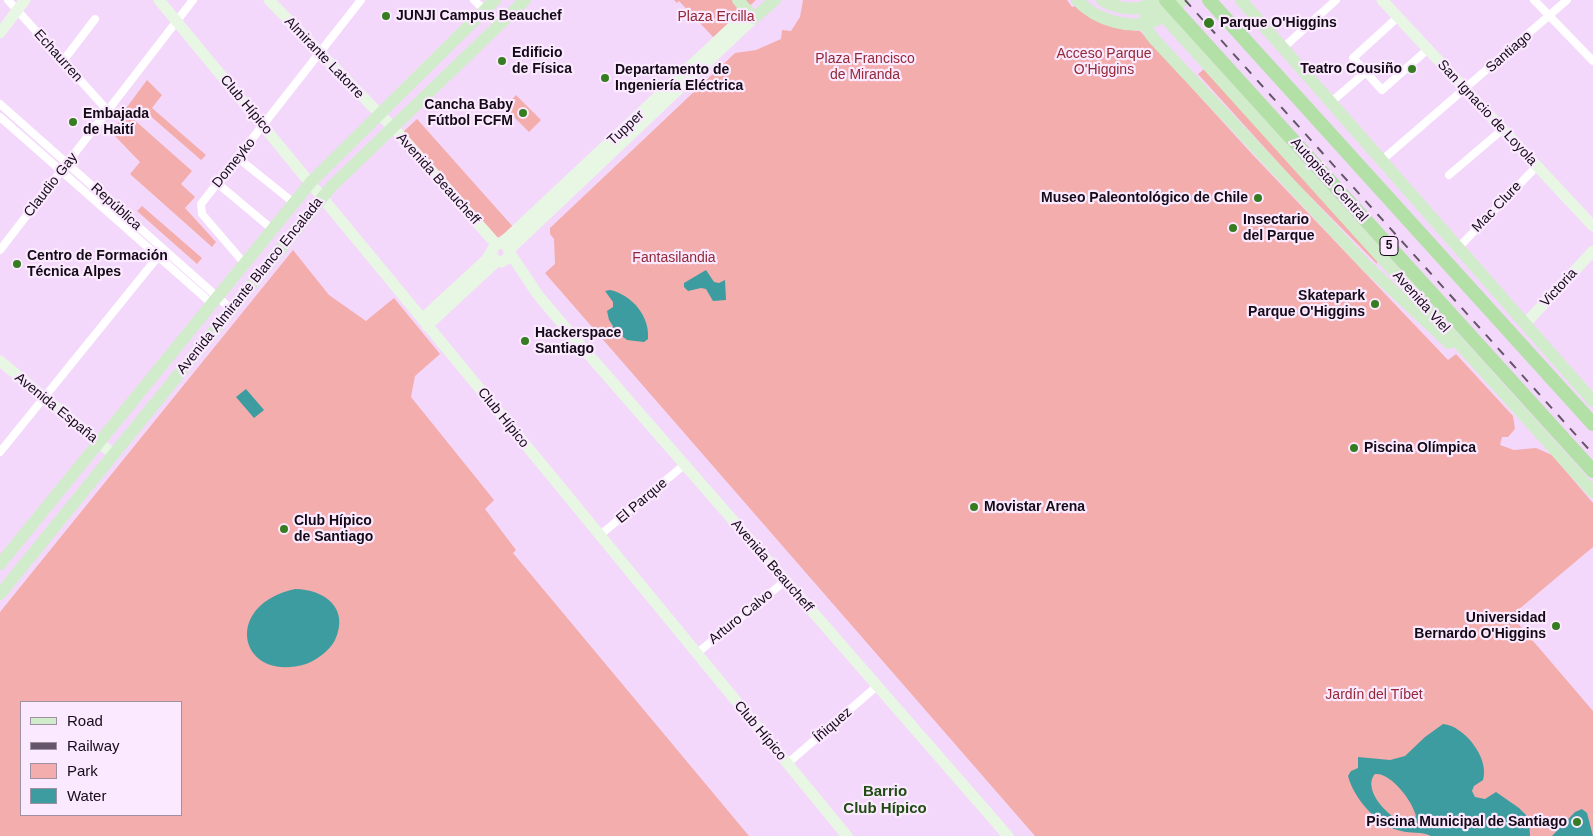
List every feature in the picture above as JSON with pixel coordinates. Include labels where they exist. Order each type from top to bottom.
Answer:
[{"type":"highway","name":"Autopista Central","points":[[1166,0],[1180,25],[1593,471]]},
{"type":"highway","name":"5","points":[[1209,0],[1593,424]]},
{"type":"main road","points":[[0,33],[25,0]]},
{"type":"main road","name":"Club Hípico","points":[[159,0],[323,196],[424,322],[847,836]]},
{"type":"main road","name":"Avenida Almirante Blanco Encalada","points":[[0,564],[311,182],[495,0]]},
{"type":"main road","name":"Avenida Almirante Blanco Encalada","points":[[0,594],[323,196],[394,129],[524,0]]},
{"type":"main road","points":[[738,0],[751,15],[774,0]]},
{"type":"main road","points":[[1077,0],[1089,11],[1107,20],[1125,23],[1145,23],[1162,18],[1183,0]]},
{"type":"main road","points":[[1102,0],[1128,8],[1153,1]]},
{"type":"main road","points":[[1240,0],[1593,401]]},
{"type":"main road","name":"San Ignacio de Loyola","points":[[1382,0],[1593,226]]},
{"type":"main road","name":"Almirante Latorre","points":[[271,1],[379,115]]},
{"type":"main road","points":[[1153,1],[1146,15],[1145,23],[1154,39],[1366,265],[1406,305],[1484,371]]},
{"type":"main road","name":"Avenida Viel","points":[[1153,1],[1180,25],[1593,492]]},
{"type":"main road","name":"Tupper","points":[[424,322],[501,252],[751,15]]},
{"type":"main road","name":"Avenida Beaucheff","points":[[379,115],[394,129],[1008,836]]},
{"type":"main road","name":"Victoria","points":[[1525,324],[1593,251]]},
{"type":"main road","name":"Avenida España","points":[[0,361],[113,454]]},
{"type":"street","name":"Echaurren","points":[[8,0],[108,111]]},
{"type":"street","name":"Claudio Gay","points":[[0,250],[193,0]]},
{"type":"street","name":"Domeyko","points":[[244,263],[202,214],[201,204],[361,0]]},
{"type":"street","points":[[474,0],[499,25]]},
{"type":"street","points":[[1283,48],[1336,0]]},
{"type":"street","points":[[1534,0],[1593,61]]},
{"type":"street","name":"Santiago","points":[[1382,161],[1466,90],[1567,0]]},
{"type":"street","points":[[1398,17],[1353,58],[1382,90],[1428,49]]},
{"type":"street","points":[[63,61],[95,19]]},
{"type":"street","points":[[1330,103],[1366,72]]},
{"type":"street","name":"República","points":[[0,104],[164,249],[214,300]]},
{"type":"street","name":"República","points":[[0,117],[158,256],[214,300],[231,309]]},
{"type":"street","points":[[1449,175],[1502,129]]},
{"type":"street","points":[[238,158],[294,203]]},
{"type":"street","name":"Mac Clure","points":[[1458,248],[1538,166]]},
{"type":"street","points":[[217,183],[272,229]]},
{"type":"street","points":[[0,452],[164,249]]},
{"type":"street","name":"El Parque","points":[[600,536],[684,465]]},
{"type":"street","name":"Arturo Calvo","points":[[696,654],[786,581]]},
{"type":"street","name":"Íñiquez","points":[[788,763],[878,686]]},
{"type":"green space","name":"Plaza Ercilla","points":[[674,0],[756,0],[715,39],[679,1],[677,3]]},
{"type":"green space","points":[[803,0],[1067,0],[1072,7],[1075,6],[1090,17],[1105,24],[1122,29],[1140,31],[1252,154],[1448,360],[1456,354],[1513,416],[1515,429],[1508,437],[1502,437],[1500,445],[1514,450],[1536,448],[1552,455],[1593,503],[1593,547],[1518,610],[1516,621],[1593,711],[1593,836],[1035,836],[545,273],[555,264],[554,239],[550,234],[550,228],[735,53],[756,50],[781,39],[782,30],[791,31],[800,17]]},
{"type":"green space","points":[[1204,69],[1377,261],[1377,264],[1293,179],[1198,74]]},
{"type":"green space","points":[[147,80],[162,95],[152,108],[206,155],[201,160],[140,107],[131,117],[192,171],[181,184],[195,197],[185,208],[216,242],[212,247],[130,174],[140,162],[111,132],[126,113],[124,111]]},
{"type":"green space","name":"Cancha Baby Fútbol FCFM","points":[[516,95],[541,120],[529,132],[504,107]]},
{"type":"green space","points":[[417,119],[514,228],[497,238],[403,132]]},
{"type":"green space","points":[[142,206],[202,258],[197,264],[137,211]]},
{"type":"green space","name":"Club Hípico de Santiago","points":[[293,250],[329,295],[366,321],[394,298],[440,354],[415,376],[411,397],[494,500],[485,509],[516,550],[513,553],[749,836],[0,836],[0,612]]},
{"type":"water","points":[[706,270],[714,282],[719,283],[725,280],[726,300],[713,301],[706,289],[701,288],[688,291],[684,287],[684,283]]},
{"type":"water","points":[[610,290],[626,297],[643,315],[648,330],[648,339],[644,342],[627,340],[612,328],[613,326],[607,311],[613,307],[613,302],[605,291]]},
{"type":"water","points":[[246,389],[264,410],[254,418],[236,397]]},
{"type":"water","points":[[295,589],[316,592],[332,602],[337,610],[339,619],[339,629],[335,640],[323,654],[306,664],[283,667],[266,663],[254,653],[248,640],[248,625],[256,610],[271,598]]},
{"type":"water","points":[[1443,724],[1451,726],[1467,737],[1474,745],[1483,763],[1483,780],[1474,786],[1472,791],[1475,797],[1485,799],[1496,792],[1519,808],[1529,818],[1530,836],[1431,836],[1405,832],[1384,824],[1368,810],[1356,794],[1348,776],[1351,771],[1358,768],[1358,757],[1390,760],[1405,756],[1425,737]],"holes":[[[1375,774],[1381,775],[1394,783],[1411,803],[1416,816],[1412,822],[1397,819],[1376,798],[1372,789],[1372,781]]]},
{"type":"water","name":"Piscina Municipal de Santiago","points":[[1582,809],[1587,813],[1593,836],[1552,836],[1575,812]]},
{"type":"railway","points":[[1185,0],[1593,454]]},
{"type":"place","name":"JUNJI Campus Beauchef","points":[[386,16]]},
{"type":"place","name":"Parque O'Higgins","points":[[1209,23]]},
{"type":"place","name":"Edificio de Física","points":[[502,61]]},
{"type":"place","name":"Teatro Cousiño","points":[[1412,69]]},
{"type":"place","name":"Departamento de Ingeniería Eléctrica","points":[[605,78]]},
{"type":"place","name":"Cancha Baby Fútbol FCFM","points":[[523,113]]},
{"type":"place","name":"Embajada de Haití","points":[[73,122]]},
{"type":"place","name":"Museo Paleontológico de Chile","points":[[1258,198]]},
{"type":"place","name":"Insectario del Parque","points":[[1233,228]]},
{"type":"place","name":"Centro de Formación Técnica Alpes","points":[[17,264]]},
{"type":"place","name":"Skatepark Parque O'Higgins","points":[[1375,304]]},
{"type":"place","name":"Hackerspace Santiago","points":[[525,341]]},
{"type":"place","name":"Piscina Olímpica","points":[[1354,448]]},
{"type":"place","name":"Movistar Arena","points":[[974,507]]},
{"type":"place","name":"Club Hípico de Santiago","points":[[284,529]]},
{"type":"place","name":"Universidad Bernardo O'Higgins","points":[[1556,626]]},
{"type":"place","name":"Piscina Municipal de Santiago","points":[[1577,822]]},
{"type":"district","name":"Barrio Club Hípico","points":[[885,800]]},
{"type":"park label","name":"Acceso Parque O'Higgins","points":[[1104,62]]},
{"type":"park label","name":"Plaza Francisco de Miranda","points":[[865,68]]},
{"type":"park label","name":"Fantasilandia","points":[[674,258]]},
{"type":"park label","name":"Jardín del Tíbet","points":[[1374,695]]}]
